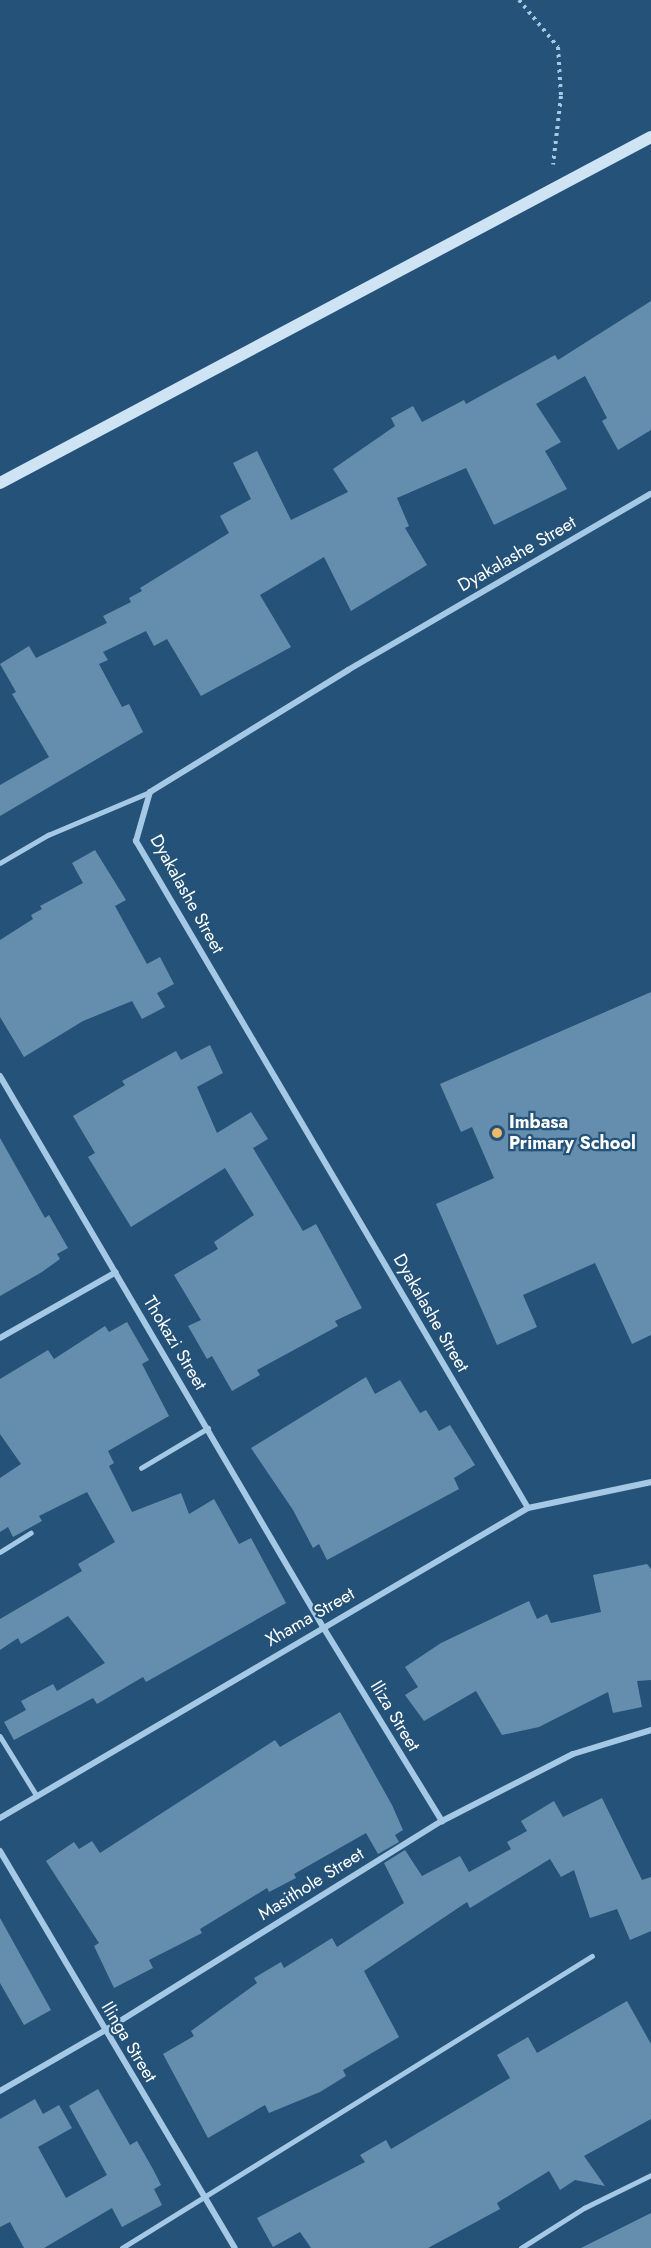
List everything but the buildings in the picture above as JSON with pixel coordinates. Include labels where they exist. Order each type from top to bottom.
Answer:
[{"type":"main road","points":[[0,483],[651,137]]},
{"type":"street","name":"Dyakalashe Street","points":[[528,1508],[136,841],[150,792],[348,669],[651,494]]},
{"type":"street","name":"Thokazi Street","points":[[0,1076],[323,1627]]},
{"type":"street","points":[[0,1338],[116,1272]]},
{"type":"street","name":"Xhama Street","points":[[0,1818],[528,1508],[651,1482]]},
{"type":"street","name":"Iliza Street","points":[[323,1627],[442,1821]]},
{"type":"street","name":"Masithole Street","points":[[0,2091],[104,2031],[442,1821],[573,1754],[651,1730]]},
{"type":"street","name":"Ilinga Street","points":[[0,1851],[104,2031],[235,2248]]},
{"type":"lane","points":[[0,863],[48,835],[150,792]]},
{"type":"lane","points":[[141,1468],[208,1428]]},
{"type":"lane","points":[[0,1552],[31,1533]]},
{"type":"lane","points":[[0,1736],[37,1796]]},
{"type":"lane","points":[[122,2248],[206,2198],[592,1956]]},
{"type":"lane","points":[[521,2248],[584,2208],[651,2175]]},
{"type":"path","points":[[519,0],[558,47],[561,96],[553,178]]},
{"type":"place","name":"Imbasa Primary School","points":[[497,1133]]}]
